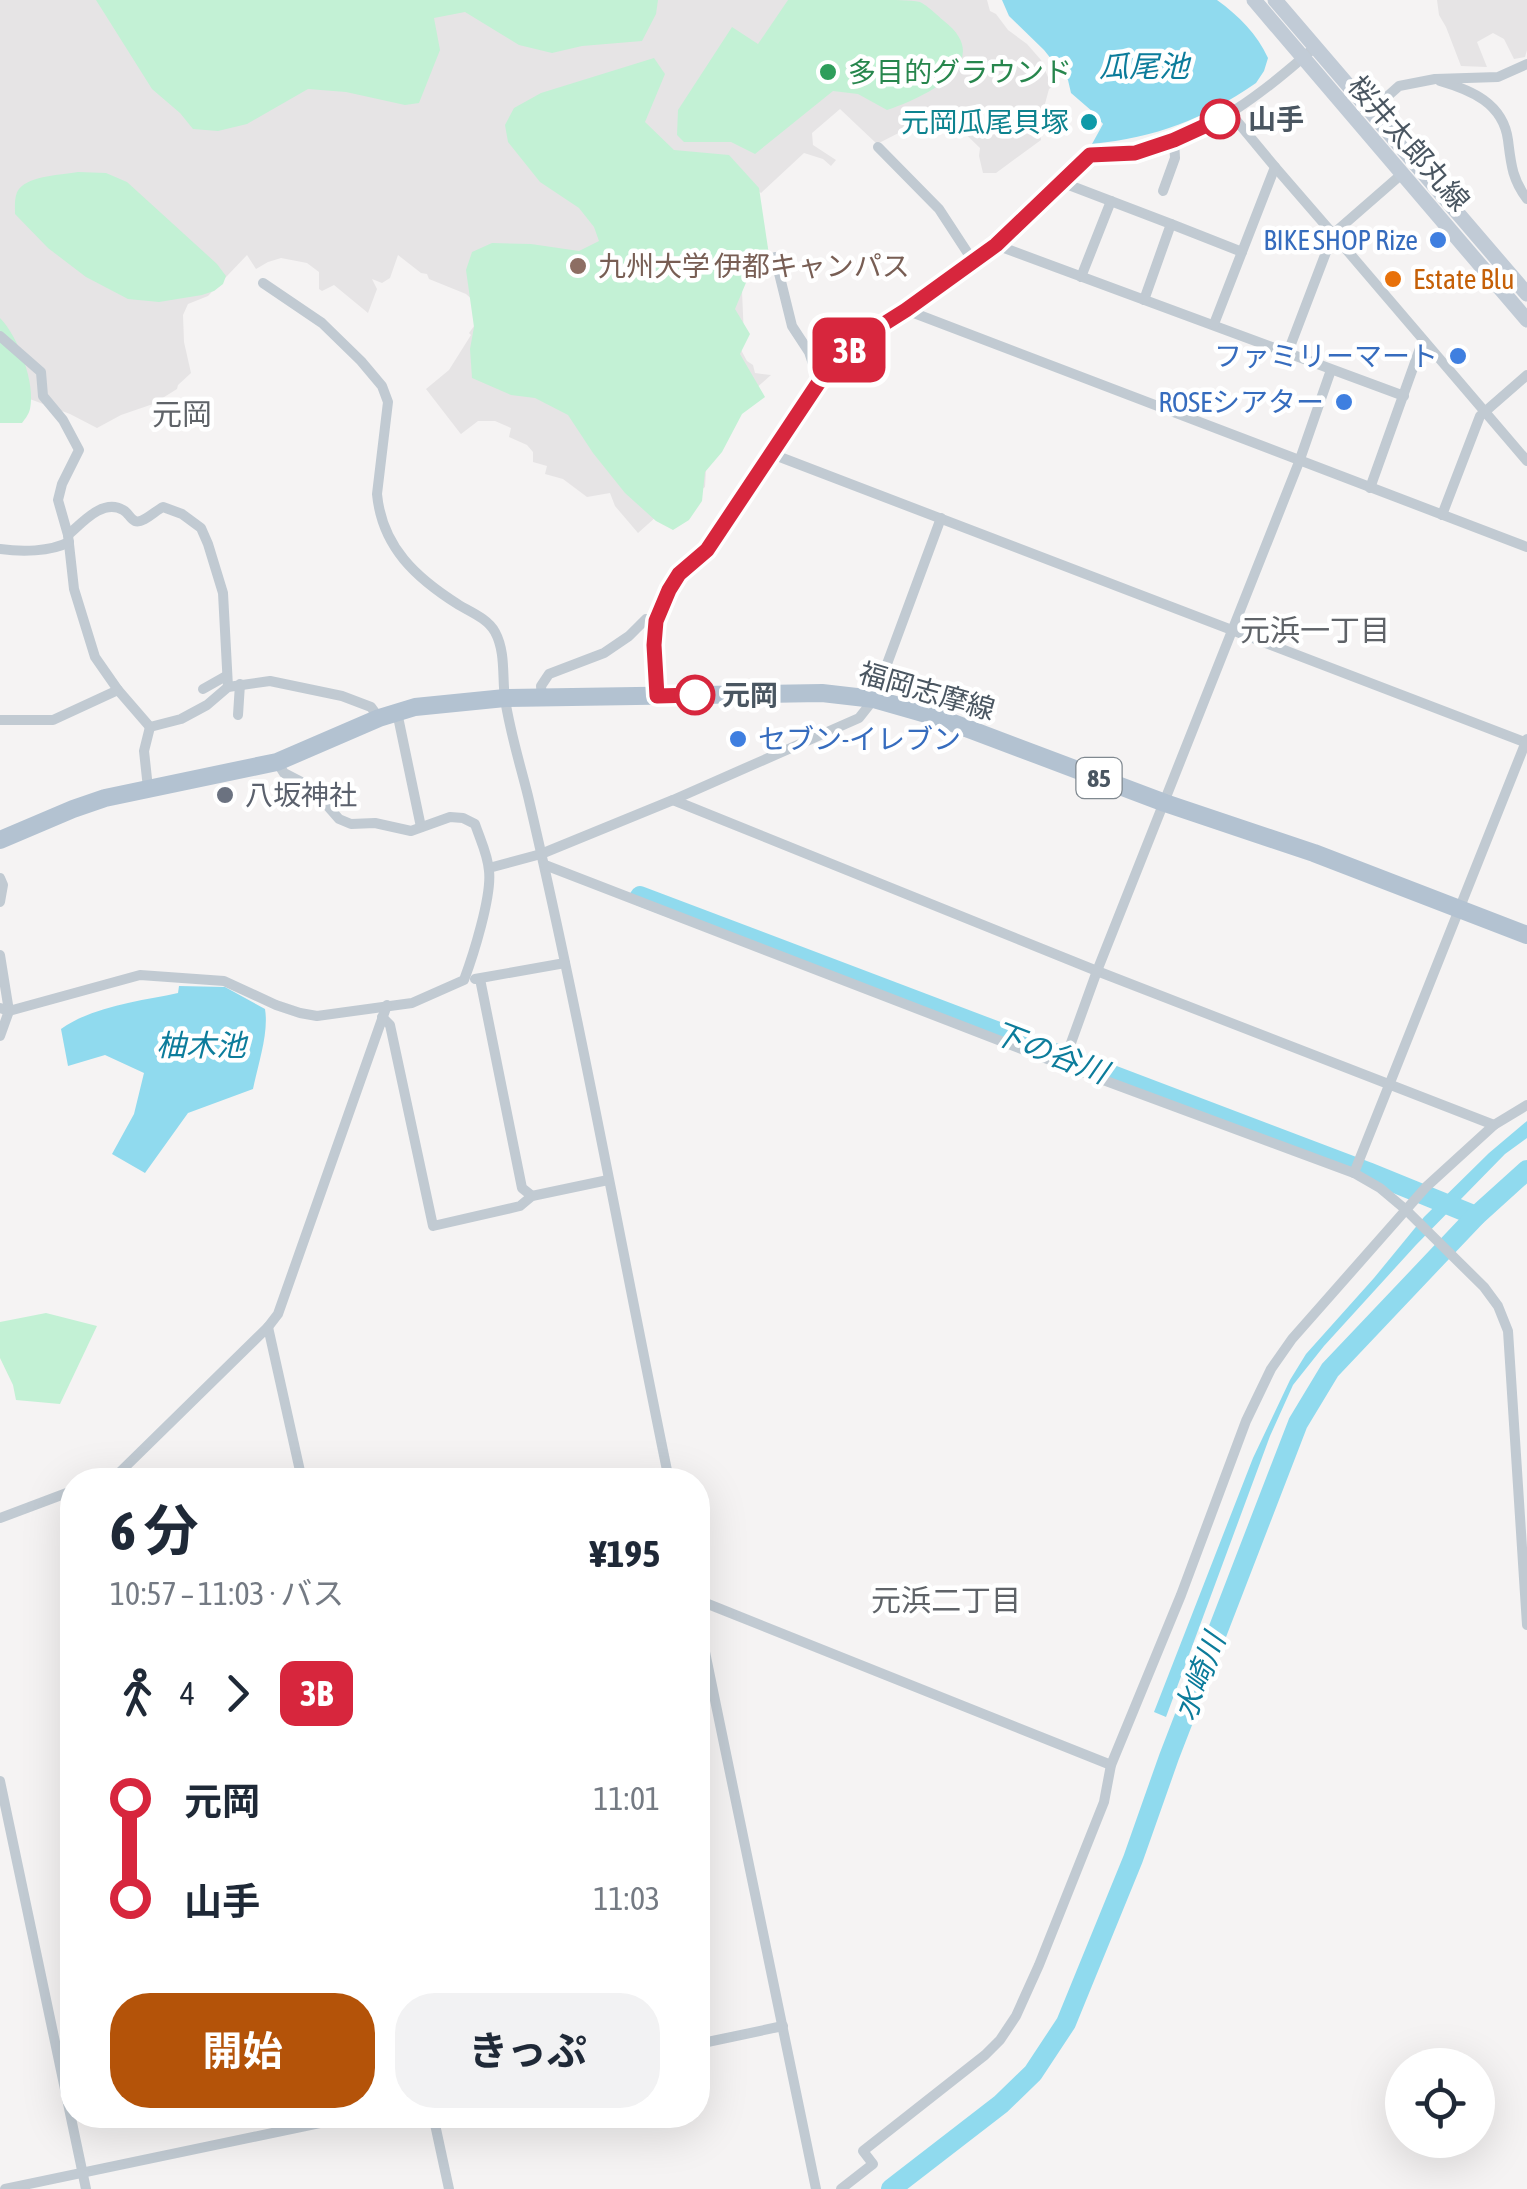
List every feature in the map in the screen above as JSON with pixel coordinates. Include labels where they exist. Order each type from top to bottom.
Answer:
[{"type":"main road","name":"桜井太郎丸線","points":[[1254,0],[1527,320]]},
{"type":"main road","name":"桜井太郎丸線","points":[[1275,0],[1412,163],[1521,276],[1527,294]]},
{"type":"main road","name":"福岡志摩線","points":[[0,840],[105,798],[277,762],[388,715],[448,702],[822,692],[874,698],[937,717],[1165,803],[1314,853],[1527,935]]},
{"type":"street","points":[[657,696],[656,621],[679,574],[707,550],[819,382],[860,339],[996,245],[1090,155],[1135,153],[1230,114],[1316,46]]},
{"type":"street","points":[[1371,111],[1399,86],[1434,79],[1498,76],[1527,64]]},
{"type":"street","points":[[1434,79],[1469,90],[1492,106],[1504,124],[1515,182],[1527,198]]},
{"type":"street","points":[[1230,114],[1527,461]]},
{"type":"street","points":[[1163,191],[1175,158],[1174,140]]},
{"type":"street","points":[[878,147],[939,209],[973,261]]},
{"type":"street","points":[[1214,324],[1274,167]]},
{"type":"street","points":[[1288,352],[1333,234],[1403,173]]},
{"type":"street","points":[[1061,182],[1242,252]]},
{"type":"street","points":[[1081,277],[1112,201]]},
{"type":"street","points":[[1144,300],[1171,224]]},
{"type":"street","points":[[996,245],[1404,396]]},
{"type":"street","points":[[775,257],[792,326],[809,352],[819,382]]},
{"type":"street","points":[[263,284],[322,323],[382,386],[388,402],[377,494],[387,534],[396,553],[419,576],[495,632],[502,658],[505,698],[565,963],[667,1468]]},
{"type":"street","points":[[906,310],[1527,548]]},
{"type":"street","points":[[0,336],[40,372],[43,396],[63,420],[79,450],[58,500],[68,538],[74,589],[95,658],[150,727]]},
{"type":"street","points":[[1370,488],[1423,340]]},
{"type":"street","points":[[1063,1064],[1300,462],[1331,370]]},
{"type":"street","points":[[1442,515],[1480,416],[1527,375]]},
{"type":"street","points":[[772,454],[1526,741],[1356,1169]]},
{"type":"street","points":[[0,550],[60,546],[92,514],[114,506],[136,521],[163,507],[182,514],[201,528],[223,593],[238,715]]},
{"type":"street","points":[[489,868],[543,859],[859,718],[874,698],[941,518]]},
{"type":"street","points":[[542,698],[542,686],[549,674],[604,653],[646,620],[656,621]]},
{"type":"street","points":[[203,689],[231,682],[270,681],[342,696],[388,715],[421,828]]},
{"type":"street","points":[[150,727],[181,719],[206,705],[231,682]]},
{"type":"street","points":[[0,720],[52,720],[118,690]]},
{"type":"street","points":[[148,788],[144,750],[150,727]]},
{"type":"street","points":[[277,762],[284,773],[311,787],[339,819],[350,824],[375,823],[411,831],[450,817],[475,824],[489,868],[489,885],[464,980]]},
{"type":"street","points":[[673,800],[1494,1125]]},
{"type":"street","points":[[543,859],[1063,1064],[1356,1169],[1408,1211],[1484,1287],[1498,1306],[1508,1331],[1527,1626]]},
{"type":"street","points":[[0,878],[0,902]]},
{"type":"street","points":[[0,955],[4,1009],[0,1036]]},
{"type":"street","points":[[4,1009],[140,975],[224,981],[276,1004],[317,1016],[385,1011],[464,980],[565,963]]},
{"type":"street","points":[[480,979],[522,1188],[532,1196]]},
{"type":"street","points":[[385,1011],[433,1226],[520,1206],[532,1196],[608,1180]]},
{"type":"street","points":[[125,1468],[278,1314],[385,1011]]},
{"type":"street","points":[[840,2189],[873,2164],[863,2150],[985,2056],[1016,2016],[1104,1802],[1111,1764],[1264,1381],[1292,1339],[1426,1187],[1494,1125],[1527,1105]]},
{"type":"street","points":[[268,1327],[299,1468]]},
{"type":"street","points":[[0,1518],[60,1495]]},
{"type":"street","points":[[710,1605],[1111,1764]]},
{"type":"street","points":[[710,1676],[816,2189]]},
{"type":"street","points":[[0,1780],[60,2064]]},
{"type":"street","points":[[710,2041],[783,2026]]},
{"type":"street","points":[[73,2128],[86,2189]]},
{"type":"street","points":[[5,2189],[296,2128]]},
{"type":"street","points":[[436,2128],[449,2189]]},
{"type":"shaded area","name":"九州大学 伊都キャンパス","points":[[0,0],[987,0],[990,11],[1041,60],[1052,87],[1040,122],[1041,140],[996,173],[983,173],[980,148],[949,118],[928,118],[877,144],[840,109],[812,133],[813,145],[836,160],[831,166],[804,153],[761,193],[726,166],[768,247],[747,256],[741,267],[741,350],[755,373],[771,375],[699,452],[706,470],[705,487],[701,490],[695,482],[638,533],[615,506],[610,493],[587,497],[563,479],[545,474],[547,466],[533,462],[533,452],[527,445],[509,437],[511,428],[495,421],[478,421],[460,433],[426,389],[449,370],[485,311],[466,294],[429,279],[398,255],[390,278],[382,283],[372,279],[377,289],[368,313],[334,285],[319,289],[319,272],[307,263],[281,258],[256,269],[247,255],[208,296],[188,304],[183,315],[184,342],[191,373],[177,389],[153,404],[97,428],[19,395],[0,361]]},
{"type":"shaded area","points":[[1437,0],[1527,0],[1525,57],[1514,59],[1504,39],[1493,33],[1477,42],[1487,67],[1461,66],[1439,15]]},
{"type":"green space","points":[[96,0],[658,0],[656,14],[642,41],[552,53],[519,45],[465,12],[434,18],[440,50],[419,103],[405,105],[346,92],[308,89],[247,124],[218,131],[193,129],[152,89]]},
{"type":"green space","name":"多目的グラウンド","points":[[788,0],[920,2],[959,36],[963,51],[959,64],[935,88],[887,110],[858,94],[833,91],[755,154],[731,142],[684,142],[677,135],[678,110],[732,27],[758,44]]},
{"type":"green space","points":[[654,58],[665,74],[645,122],[674,150],[729,155],[759,188],[769,255],[750,273],[735,309],[750,334],[740,354],[765,397],[742,414],[722,452],[705,472],[702,501],[689,520],[673,530],[656,521],[625,493],[568,415],[535,398],[511,395],[472,378],[470,349],[474,327],[466,270],[472,252],[492,243],[579,251],[599,241],[579,208],[540,182],[508,142],[505,125],[514,108],[541,93]]},
{"type":"green space","points":[[78,172],[106,173],[127,182],[217,264],[226,276],[223,284],[202,295],[159,302],[128,299],[86,277],[48,248],[15,214],[17,192],[39,178]]},
{"type":"green space","points":[[0,318],[13,336],[28,374],[30,409],[22,423],[0,423]]},
{"type":"green space","points":[[46,1313],[97,1326],[60,1404],[16,1400],[0,1358],[0,1322]]},
{"type":"water","name":"瓜尾池","points":[[1002,0],[1217,0],[1247,26],[1268,58],[1256,83],[1198,117],[1137,137],[1092,144],[1103,124],[1071,93],[1068,80],[1009,16]]},
{"type":"water","name":"柚木池","points":[[179,986],[225,987],[265,1009],[264,1038],[253,1089],[188,1113],[145,1173],[112,1154],[134,1114],[144,1073],[105,1055],[68,1066],[61,1029],[102,1010],[178,993]]},
{"type":"water","points":[[1527,1121],[1527,1138],[1505,1154],[1416,1245],[1293,1385],[1270,1436],[1166,1717],[1154,1712],[1253,1458],[1306,1354],[1424,1217]]},
{"type":"waterway","name":"下の谷川","points":[[640,896],[1476,1216]]},
{"type":"waterway","name":"水崎川","points":[[891,2189],[1001,2104],[1033,2073],[1066,2023],[1133,1859],[1298,1423],[1330,1370],[1476,1216],[1527,1170]]},
{"type":"bus line","name":"3B","points":[[695,695],[657,696],[654,645],[661,606],[679,574],[707,550],[819,382],[860,339],[996,245],[1090,155],[1135,153],[1220,119]]},
{"type":"place","name":"多目的グラウンド","points":[[828,72]]},
{"type":"place","name":"山手","points":[[1220,119]]},
{"type":"place","name":"元岡瓜尾貝塚","points":[[1089,122]]},
{"type":"place","name":"BIKE SHOP Rize","points":[[1438,240]]},
{"type":"place","name":"九州大学 伊都キャンパス","points":[[578,266]]},
{"type":"place","name":"Estate Blu","points":[[1393,279]]},
{"type":"place","name":"ファミリーマート","points":[[1458,356]]},
{"type":"place","name":"ROSEシアター","points":[[1344,402]]},
{"type":"place","name":"元岡","points":[[695,695]]},
{"type":"place","name":"セブン-イレブン","points":[[738,739]]},
{"type":"place","name":"八坂神社","points":[[225,795]]},
{"type":"district","name":"元岡","points":[[182,415]]},
{"type":"district","name":"元浜一丁目","points":[[1315,631]]},
{"type":"district","name":"元浜二丁目","points":[[946,1601]]}]
